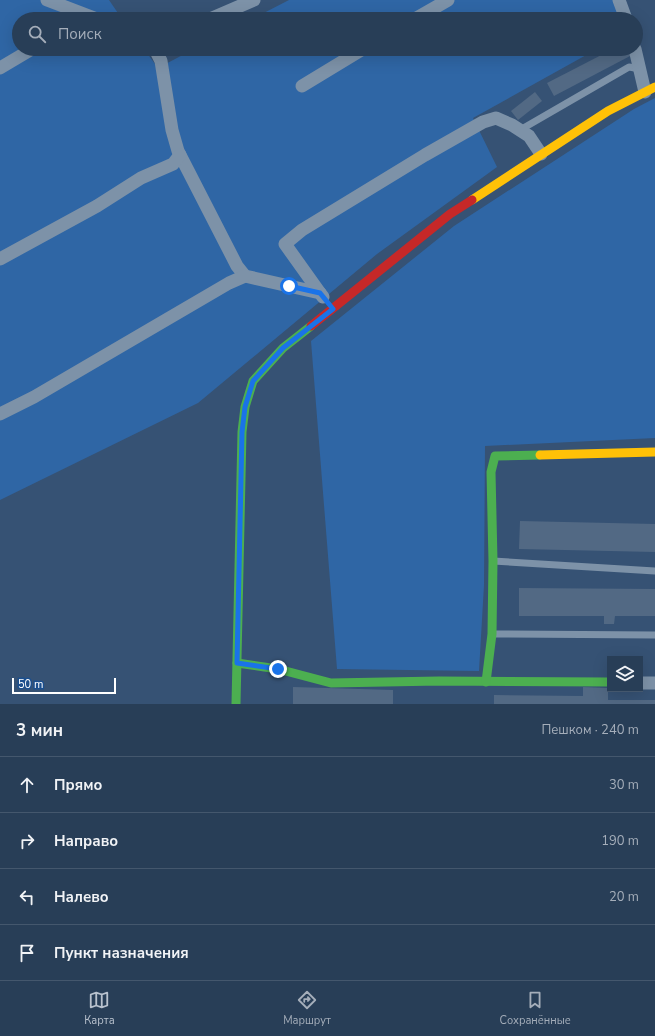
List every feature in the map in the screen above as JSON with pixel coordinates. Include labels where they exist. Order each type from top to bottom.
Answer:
[{"type":"street","points":[[47,0],[72,12]]},
{"type":"street","points":[[226,12],[254,0]]},
{"type":"street","points":[[427,12],[448,0]]},
{"type":"street","points":[[619,0],[623,12]]},
{"type":"street","points":[[0,68],[20,56]]},
{"type":"street","points":[[158,56],[161,61],[172,130],[180,155],[237,266],[245,276]]},
{"type":"street","points":[[302,86],[351,56]]},
{"type":"street","points":[[236,704],[242,432],[245,407],[253,381],[283,348],[450,214],[608,111],[650,89],[640,69],[637,56]]},
{"type":"street","points":[[333,309],[285,244],[302,230],[425,155],[483,122],[496,118],[512,125],[529,136],[542,154]]},
{"type":"street","points":[[0,260],[97,206],[141,178],[173,164],[180,155]]},
{"type":"street","points":[[0,414],[47,389],[229,283],[245,276],[320,293]]},
{"type":"street","points":[[486,682],[492,634],[493,561],[491,472],[495,456],[655,452]]},
{"type":"street","points":[[237,663],[278,669],[331,683],[607,682]]},
{"type":"street","points":[[643,683],[655,683]]},
{"type":"lane","points":[[520,130],[629,67],[640,69]]},
{"type":"lane","points":[[493,561],[655,571]]},
{"type":"lane","points":[[492,634],[655,635]]},
{"type":"shaded area","points":[[0,0],[109,0],[117,12],[12,12],[12,56],[149,56],[158,68],[181,56],[584,56],[473,118],[497,167],[377,254],[198,403],[0,500]]},
{"type":"shaded area","points":[[289,0],[625,0],[630,12],[266,12]]},
{"type":"shaded area","points":[[655,98],[655,438],[485,446],[484,585],[479,671],[337,669],[311,341],[454,226],[634,109]]},
{"type":"building","points":[[599,56],[630,56],[554,96],[547,83]]},
{"type":"building","points":[[535,92],[542,101],[518,120],[511,111]]},
{"type":"building","points":[[520,521],[655,524],[655,552],[519,549]]},
{"type":"building","points":[[519,588],[655,589],[655,616],[615,616],[614,624],[604,624],[604,616],[519,616]]},
{"type":"building","points":[[293,687],[393,690],[393,704],[293,704]]},
{"type":"building","points":[[583,687],[607,688],[608,700],[655,700],[655,704],[494,704],[494,695],[583,696]]},
{"type":"traffic: fast","points":[[236,704],[242,432],[245,407],[253,381],[283,348],[311,326]]},
{"type":"traffic: fast","points":[[486,682],[492,634],[493,561],[491,472],[495,456],[540,455]]},
{"type":"traffic: fast","points":[[237,663],[278,669],[331,683],[439,681],[607,682]]},
{"type":"traffic: slow","points":[[472,200],[608,111],[655,87]]},
{"type":"traffic: slow","points":[[540,455],[655,452]]},
{"type":"traffic: jam","points":[[311,326],[450,214],[472,200]]},
{"type":"route","points":[[278,669],[237,663],[242,432],[245,407],[253,381],[283,348],[333,309],[320,293],[289,286]]}]
